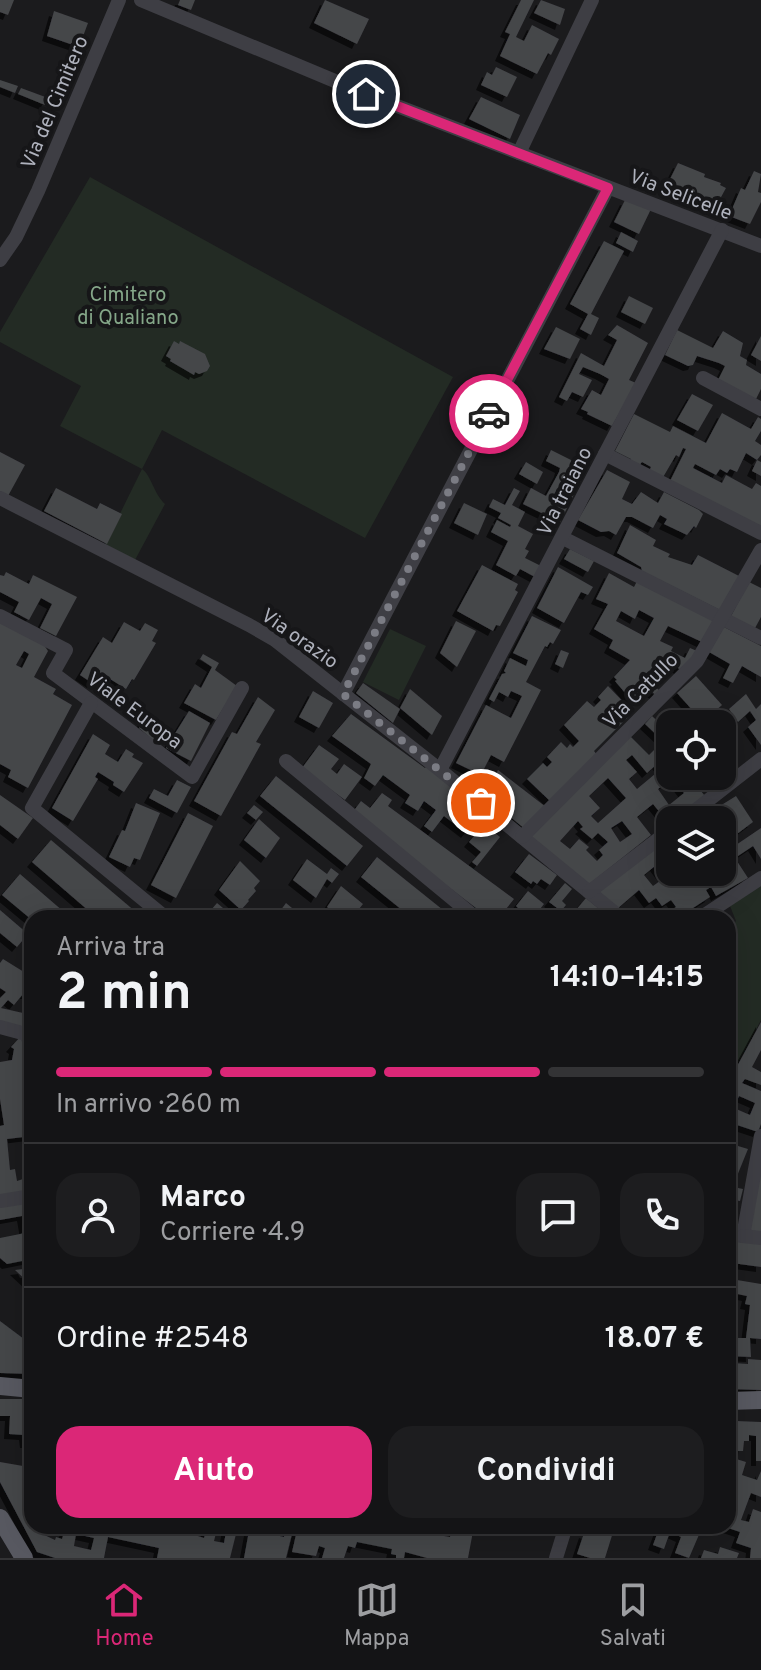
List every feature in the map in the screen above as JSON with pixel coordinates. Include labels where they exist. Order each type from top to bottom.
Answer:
[{"type":"main road","points":[[0,1386],[24,1388]]},
{"type":"main road","points":[[736,1401],[761,1400]]},
{"type":"main road","points":[[0,1518],[24,1558]]},
{"type":"street","name":"Via del Cimitero","points":[[0,260],[16,237],[38,191],[119,0]]},
{"type":"street","name":"Via Selicelle","points":[[141,0],[366,94],[761,246]]},
{"type":"street","points":[[519,153],[592,0]]},
{"type":"street","points":[[343,694],[608,188]]},
{"type":"street","name":"Via traiano","points":[[440,770],[722,230]]},
{"type":"street","points":[[703,378],[761,409]]},
{"type":"street","points":[[605,454],[761,533]]},
{"type":"street","name":"Via orazio","points":[[0,498],[275,640],[611,910]]},
{"type":"street","points":[[563,538],[761,638]]},
{"type":"street","name":"Via Catullo","points":[[522,837],[697,661],[761,550]]},
{"type":"street","name":"Viale Europa","points":[[0,616],[66,650],[53,673],[192,777],[242,688]]},
{"type":"street","points":[[91,703],[32,808],[156,910]]},
{"type":"street","points":[[701,806],[761,759]]},
{"type":"street","points":[[286,761],[466,910]]},
{"type":"street","points":[[589,892],[656,841]]},
{"type":"street","points":[[712,910],[761,878]]},
{"type":"street","points":[[0,1027],[24,1033]]},
{"type":"street","points":[[736,1231],[761,1136]]},
{"type":"street","points":[[0,1201],[24,1197]]},
{"type":"street","points":[[736,1235],[761,1238]]},
{"type":"street","points":[[556,1558],[564,1534]]},
{"type":"green space","name":"Cimitero di Qualiano","points":[[90,177],[453,377],[365,538],[162,430],[142,469],[60,426],[81,386],[0,342],[0,332]]},
{"type":"green space","points":[[142,469],[165,504],[135,560],[105,544]]},
{"type":"green space","points":[[390,629],[426,646],[399,700],[363,682]]},
{"type":"green space","points":[[761,886],[761,1020],[736,1067],[736,910],[732,910],[730,906]]},
{"type":"building","points":[[0,0],[14,0],[8,15],[0,12]]},
{"type":"building","points":[[180,0],[195,0],[191,10],[178,5]]},
{"type":"building","points":[[325,0],[369,19],[357,44],[314,23]]},
{"type":"building","points":[[521,0],[534,0],[516,37],[524,41],[532,25],[559,39],[537,74],[500,56],[510,34],[505,32]]},
{"type":"building","points":[[541,0],[565,9],[560,25],[534,13]]},
{"type":"building","points":[[54,11],[88,23],[79,47],[47,36]]},
{"type":"building","points":[[496,67],[517,77],[507,97],[481,85],[487,72],[492,75]]},
{"type":"building","points":[[0,80],[18,86],[15,93],[0,87]]},
{"type":"building","points":[[21,88],[48,98],[45,105],[18,94]]},
{"type":"building","points":[[481,97],[520,115],[510,139],[469,119]]},
{"type":"building","points":[[678,163],[705,174],[704,177],[726,188],[714,210],[666,187]]},
{"type":"building","points":[[754,171],[761,174],[758,192],[761,193],[761,202],[750,224],[729,216],[741,188],[745,190]]},
{"type":"building","points":[[625,200],[651,209],[639,234],[614,222]]},
{"type":"building","points":[[621,232],[638,241],[633,252],[616,243]]},
{"type":"building","points":[[604,241],[624,251],[591,314],[599,318],[591,335],[580,329],[588,314],[570,304]]},
{"type":"building","points":[[629,296],[653,308],[645,324],[621,312]]},
{"type":"building","points":[[617,325],[648,343],[629,380],[636,383],[612,426],[581,409],[592,390],[601,395],[609,379],[600,374],[583,367],[579,374],[592,380],[583,397],[572,392],[567,401],[559,397],[581,353],[604,366],[617,340],[608,335]]},
{"type":"building","points":[[556,327],[580,339],[570,359],[544,349]]},
{"type":"building","points":[[677,330],[713,348],[723,331],[743,343],[740,356],[747,360],[746,365],[761,374],[761,389],[756,399],[718,380],[725,366],[719,363],[697,356],[693,365],[688,366],[665,355]]},
{"type":"building","points":[[761,336],[761,361],[751,355]]},
{"type":"building","points":[[174,341],[205,354],[210,366],[207,371],[195,372],[194,375],[170,361],[166,356]]},
{"type":"building","points":[[692,394],[713,405],[698,431],[677,420]]},
{"type":"building","points":[[722,413],[751,429],[758,417],[761,419],[761,431],[755,441],[761,445],[761,455],[757,460],[746,453],[737,472],[730,469],[727,473],[720,469],[716,475],[695,464],[693,468],[722,483],[726,475],[752,489],[756,483],[761,486],[761,527],[669,483],[686,449],[683,448],[679,457],[676,455],[662,479],[649,471],[651,467],[642,462],[639,466],[630,462],[631,459],[615,451],[634,414],[670,432],[673,426],[706,443]]},
{"type":"building","points":[[551,450],[587,468],[560,522],[523,504],[531,488],[546,496],[559,472],[560,468],[546,461]]},
{"type":"building","points":[[0,452],[25,465],[8,496],[0,491]]},
{"type":"building","points":[[757,460],[761,462],[761,476],[752,471]]},
{"type":"building","points":[[526,462],[543,472],[537,484],[519,474]]},
{"type":"building","points":[[607,470],[630,482],[622,499],[632,504],[641,492],[658,503],[664,492],[699,510],[703,514],[696,528],[694,526],[687,535],[664,524],[667,519],[660,515],[653,528],[626,517],[616,535],[609,531],[601,532],[578,520]]},
{"type":"building","points":[[56,488],[97,509],[100,503],[122,514],[107,544],[44,511]]},
{"type":"building","points":[[514,488],[520,491],[512,505],[525,512],[518,526],[533,534],[525,549],[529,551],[525,558],[541,566],[535,577],[520,569],[516,576],[496,565],[508,541],[491,532],[497,520],[511,525],[498,518],[501,513],[489,507],[493,499],[505,505]]},
{"type":"building","points":[[464,503],[487,514],[478,535],[454,523]]},
{"type":"building","points":[[630,525],[656,540],[653,546],[670,554],[668,557],[692,565],[698,555],[739,576],[720,610],[642,571],[641,567],[617,553]]},
{"type":"building","points":[[570,549],[594,561],[588,572],[564,559]]},
{"type":"building","points":[[482,565],[518,584],[515,590],[518,592],[500,626],[496,625],[493,631],[457,611]]},
{"type":"building","points":[[558,567],[593,587],[588,595],[581,592],[564,623],[537,608]]},
{"type":"building","points":[[6,572],[29,584],[33,575],[77,597],[56,636],[40,628],[52,604],[41,598],[29,620],[14,612],[19,602],[0,592],[0,575],[4,576]]},
{"type":"building","points":[[609,573],[634,587],[637,581],[717,621],[704,643],[668,626],[660,641],[673,647],[671,651],[685,658],[690,648],[697,651],[683,671],[662,659],[651,683],[660,691],[657,696],[647,688],[638,698],[636,696],[631,700],[614,677],[630,660],[609,648],[613,640],[594,629],[608,604],[596,599]],"holes":[[[639,610],[654,618],[644,636],[616,621],[621,611],[635,619]]]},
{"type":"building","points":[[749,582],[761,588],[761,617],[754,630],[730,618]]},
{"type":"building","points":[[532,616],[561,630],[553,644],[550,642],[545,646],[526,682],[541,690],[504,762],[491,755],[481,775],[456,763],[486,705],[511,718],[522,696],[511,691],[508,697],[499,692],[494,702],[489,699],[502,674],[506,673],[504,671],[510,658],[526,666],[528,660],[513,653]]},
{"type":"building","points":[[0,621],[44,645],[48,651],[34,677],[56,689],[53,694],[72,705],[28,788],[8,777],[11,770],[0,764]],"holes":[[[24,651],[29,654],[22,668],[16,665]]]},
{"type":"building","points":[[456,621],[476,631],[457,667],[440,653]]},
{"type":"building","points":[[124,622],[140,631],[145,623],[158,630],[152,641],[156,643],[134,680],[126,689],[99,672],[92,683],[80,675],[103,637],[112,643]]},
{"type":"building","points":[[724,627],[761,646],[761,677],[742,666],[733,683],[723,678],[730,664],[709,652]]},
{"type":"building","points":[[561,650],[569,653],[563,668],[555,664]]},
{"type":"building","points":[[203,654],[219,663],[215,670],[237,686],[216,720],[184,703],[195,684],[201,688],[212,667],[200,659]]},
{"type":"building","points":[[696,676],[722,705],[716,710],[692,710],[677,693]]},
{"type":"building","points":[[363,683],[400,709],[393,723],[356,693]]},
{"type":"building","points":[[608,686],[633,712],[594,751],[598,756],[551,802],[527,779],[543,763],[547,767],[552,762],[547,757],[561,742],[567,748],[579,741],[564,725],[587,701],[594,707]]},
{"type":"building","points":[[410,689],[442,716],[432,735],[400,708]]},
{"type":"building","points":[[313,691],[333,703],[319,728],[299,717]]},
{"type":"building","points":[[746,694],[756,709],[761,704],[761,745],[748,727],[756,720],[750,711],[738,722],[736,710],[729,709]]},
{"type":"building","points":[[258,697],[275,710],[256,742],[261,744],[221,816],[194,801],[232,732],[237,734]]},
{"type":"building","points":[[189,711],[210,723],[191,761],[166,748]]},
{"type":"building","points":[[351,714],[425,768],[427,766],[482,813],[466,833],[444,816],[432,832],[424,826],[436,810],[424,801],[418,811],[405,803],[410,795],[383,775],[375,786],[364,778],[371,764],[332,736]]},
{"type":"building","points":[[145,716],[163,726],[155,742],[139,728]]},
{"type":"building","points":[[652,716],[656,720],[656,734],[645,724]]},
{"type":"building","points":[[93,734],[110,745],[105,754],[118,762],[126,749],[143,763],[124,792],[98,772],[95,777],[98,779],[73,821],[52,808]]},
{"type":"building","points":[[630,736],[649,755],[656,748],[656,765],[647,773],[632,755],[626,760],[637,772],[629,779],[637,789],[656,773],[656,790],[669,805],[684,793],[682,790],[700,790],[705,796],[692,806],[656,808],[653,804],[637,817],[651,835],[588,885],[526,836]],"holes":[[[608,778],[626,798],[598,823],[591,816],[600,808],[589,796]],[[578,821],[583,827],[580,829],[592,839],[598,833],[608,842],[599,850],[603,855],[597,861],[586,850],[589,847],[579,839],[570,849],[560,841]],[[622,821],[632,834],[620,842],[611,828]]]},
{"type":"building","points":[[319,745],[339,759],[331,769],[337,774],[344,764],[362,777],[345,800],[302,768]]},
{"type":"building","points":[[498,770],[546,807],[525,829],[485,796]]},
{"type":"building","points":[[276,776],[363,846],[347,866],[260,796]]},
{"type":"building","points":[[177,780],[191,787],[177,813],[149,798],[154,789],[168,796]]},
{"type":"building","points":[[382,793],[392,800],[388,806],[514,899],[505,910],[479,910],[352,813],[361,801],[370,808]]},
{"type":"building","points":[[0,795],[33,818],[18,839],[0,825]]},
{"type":"building","points":[[736,796],[753,822],[736,835],[736,806],[720,806]]},
{"type":"building","points":[[136,803],[160,813],[140,860],[134,858],[130,867],[109,857],[122,830],[125,831]]},
{"type":"building","points":[[254,805],[263,812],[256,820],[247,813]]},
{"type":"building","points":[[188,813],[213,826],[176,898],[151,885]]},
{"type":"building","points":[[259,819],[280,838],[266,858],[244,840]]},
{"type":"building","points":[[484,824],[500,837],[477,866],[472,862],[481,852],[469,842]]},
{"type":"building","points":[[761,828],[761,859],[753,846],[736,857],[736,845]]},
{"type":"building","points":[[51,840],[134,910],[88,910],[32,862]]},
{"type":"building","points":[[656,846],[656,867],[644,875],[653,886],[734,886],[716,896],[711,887],[706,890],[710,897],[693,908],[694,910],[672,910],[676,907],[671,900],[662,906],[656,898],[649,903],[639,890],[617,909],[596,891]]},
{"type":"building","points":[[529,854],[557,875],[550,885],[541,879],[537,884],[533,881],[531,884],[515,872]]},
{"type":"building","points":[[377,857],[443,910],[402,910],[361,877]]},
{"type":"building","points":[[307,859],[327,874],[331,868],[339,874],[332,883],[327,879],[316,898],[293,880]]},
{"type":"building","points":[[736,860],[748,878],[736,885]]},
{"type":"building","points":[[240,861],[260,881],[241,910],[219,890]]},
{"type":"building","points":[[20,874],[62,910],[24,910],[24,913],[2,895]]},
{"type":"building","points":[[565,883],[572,889],[562,901],[566,905],[562,910],[549,902]]},
{"type":"building","points":[[341,886],[363,904],[358,910],[331,910],[327,907]]},
{"type":"building","points":[[528,891],[544,904],[539,910],[518,910],[516,906]]},
{"type":"building","points":[[586,898],[600,910],[576,910]]},
{"type":"building","points":[[217,903],[225,910],[211,910]]},
{"type":"building","points":[[286,903],[294,910],[281,910]]},
{"type":"building","points":[[0,910],[24,931],[24,939],[17,947],[0,933]]},
{"type":"building","points":[[3,959],[24,972],[24,994],[14,1005],[8,1000],[1,1008],[24,1012],[24,1033],[0,1023],[0,998],[6,992],[0,988],[0,963]]},
{"type":"building","points":[[761,1022],[761,1050],[752,1067],[761,1072],[761,1085],[745,1079],[742,1083],[761,1091],[761,1124],[758,1132],[736,1125],[736,1109],[750,1115],[755,1103],[739,1096],[736,1103],[736,1068]]},
{"type":"building","points":[[21,1036],[24,1039],[24,1137],[7,1139],[10,1170],[15,1169],[17,1181],[24,1179],[24,1193],[0,1197],[0,1126],[4,1125],[0,1062],[12,1060],[14,1049],[11,1047]]},
{"type":"building","points":[[736,1145],[748,1149],[736,1176]]},
{"type":"building","points":[[761,1152],[761,1235],[745,1233]]},
{"type":"building","points":[[736,1188],[743,1189],[740,1201],[736,1200]]},
{"type":"building","points":[[24,1203],[24,1227],[22,1216],[0,1220],[0,1207]]},
{"type":"building","points":[[24,1233],[24,1261],[7,1264],[0,1258],[0,1238]]},
{"type":"building","points":[[736,1239],[761,1242],[761,1267],[736,1264]]},
{"type":"building","points":[[23,1269],[24,1278],[15,1270]]},
{"type":"building","points":[[736,1280],[761,1284],[761,1339],[750,1338],[751,1357],[736,1356],[736,1338],[746,1338],[750,1305],[745,1304],[747,1296],[736,1294]]},
{"type":"building","points":[[0,1321],[24,1339],[24,1374],[0,1373]]},
{"type":"building","points":[[748,1359],[761,1360],[761,1390],[736,1389],[736,1363],[748,1364]]},
{"type":"building","points":[[0,1399],[24,1399],[24,1435],[9,1434],[10,1416],[0,1416]]},
{"type":"building","points":[[736,1421],[761,1422],[761,1461],[756,1461],[756,1436],[749,1435],[749,1441],[744,1441],[743,1451],[736,1451]]},
{"type":"building","points":[[736,1459],[746,1462],[742,1475],[757,1480],[761,1471],[761,1497],[751,1493],[741,1520],[749,1522],[753,1509],[761,1512],[761,1558],[750,1558],[751,1548],[736,1543],[740,1532],[736,1531]]},
{"type":"building","points":[[0,1462],[23,1466],[24,1527],[0,1482]]},
{"type":"building","points":[[27,1534],[42,1534],[55,1540],[56,1537],[62,1539],[64,1534],[76,1534],[192,1534],[204,1538],[205,1534],[216,1534],[214,1541],[224,1543],[226,1534],[236,1534],[230,1558],[157,1558],[159,1548],[108,1537],[104,1558],[55,1558],[37,1552]],"holes":[[[76,1534],[94,1538],[91,1550],[74,1546]]]},
{"type":"building","points":[[248,1534],[284,1537],[284,1534],[292,1534],[286,1558],[244,1558]]},
{"type":"building","points":[[296,1534],[432,1534],[450,1537],[451,1534],[472,1534],[468,1558],[427,1558],[405,1552],[404,1558],[396,1558],[391,1554],[392,1549],[357,1542],[355,1548],[348,1546],[344,1558],[322,1558],[325,1548],[319,1546],[316,1556],[292,1552]]},
{"type":"building","points":[[584,1534],[612,1534],[605,1558],[577,1554]]},
{"type":"building","points":[[657,1534],[669,1534],[664,1549],[653,1545]]},
{"type":"building","points":[[674,1534],[699,1534],[689,1558],[675,1553],[681,1537]]},
{"type":"building","points":[[720,1547],[739,1553],[737,1558],[701,1558],[704,1550],[718,1554]]},
{"type":"way so far","points":[[481,803],[343,694],[489,414]]},
{"type":"route","points":[[366,94],[608,188],[489,414]]}]
